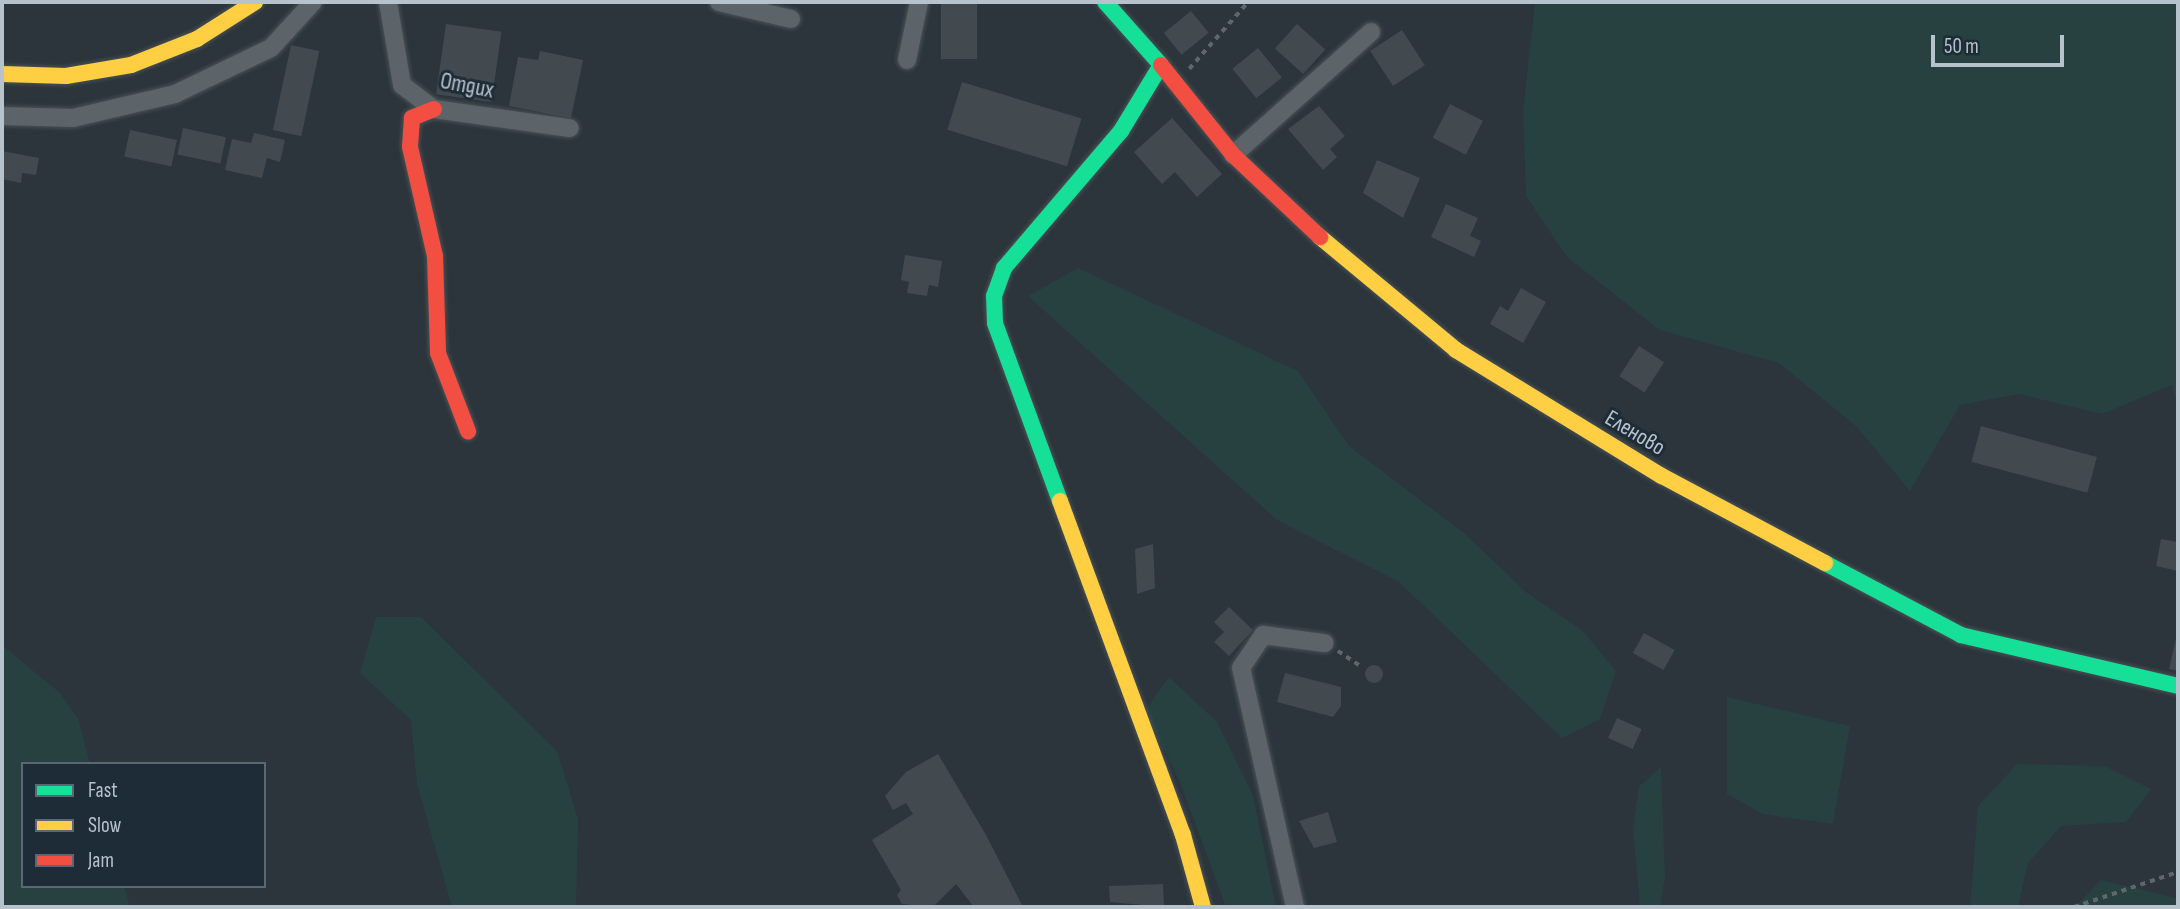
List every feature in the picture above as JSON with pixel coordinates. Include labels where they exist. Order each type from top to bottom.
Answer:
[{"type":"street","points":[[2,74],[66,76],[131,65],[197,39],[255,2]]},
{"type":"street","points":[[2,116],[73,118],[175,94],[271,48],[313,2]]},
{"type":"street","name":"Отдих","points":[[388,2],[402,85],[434,109],[570,128]]},
{"type":"street","points":[[719,2],[791,19]]},
{"type":"street","points":[[907,60],[919,2]]},
{"type":"street","name":"Еленово","points":[[1105,2],[1161,65],[1233,155],[1308,227],[1455,350],[1662,476],[1961,635],[2178,686]]},
{"type":"street","points":[[1233,155],[1371,32]]},
{"type":"street","points":[[1161,65],[1121,131],[1004,268],[994,296],[995,323],[1183,835],[1203,907]]},
{"type":"street","points":[[434,109],[412,118],[410,147],[435,256],[438,352],[468,431]]},
{"type":"street","points":[[1296,907],[1241,668],[1263,635],[1324,643]]},
{"type":"path","points":[[1175,82],[1248,2]]},
{"type":"path","points":[[1324,643],[1362,667]]},
{"type":"path","points":[[2074,907],[2178,872]]},
{"type":"green space","points":[[1535,2],[2178,2],[2178,408],[2172,385],[2102,414],[2019,394],[1960,405],[1910,491],[1857,427],[1779,363],[1660,330],[1567,257],[1526,196],[1523,110]]},
{"type":"green space","points":[[1078,268],[1298,371],[1349,446],[1464,533],[1527,593],[1582,630],[1616,671],[1600,719],[1562,738],[1399,582],[1277,520],[1028,296]]},
{"type":"green space","points":[[376,617],[421,617],[557,751],[578,819],[576,907],[452,907],[417,784],[411,720],[360,673]]},
{"type":"green space","points":[[2,645],[60,693],[78,718],[89,762],[21,762],[21,888],[125,888],[130,907],[2,907]]},
{"type":"green space","points":[[1169,677],[1217,722],[1253,795],[1276,907],[1226,907],[1179,780],[1145,711]]},
{"type":"green space","points":[[1727,697],[1850,726],[1833,824],[1763,814],[1727,794]]},
{"type":"green space","points":[[2017,764],[2105,766],[2151,789],[2126,822],[2061,826],[2028,863],[2018,907],[1970,907],[1978,806]]},
{"type":"green space","points":[[1661,767],[1665,877],[1660,907],[1640,907],[1633,830],[1639,786]]},
{"type":"green space","points":[[2101,880],[2176,898],[2178,907],[2075,907]]},
{"type":"building","points":[[941,2],[977,2],[977,59],[941,59]]},
{"type":"building","points":[[1191,11],[1209,33],[1181,55],[1164,33]]},
{"type":"building","points":[[446,24],[501,32],[492,102],[436,94]]},
{"type":"building","points":[[1297,24],[1325,49],[1303,74],[1275,49]]},
{"type":"building","points":[[1402,30],[1425,65],[1393,86],[1370,51]]},
{"type":"building","points":[[291,45],[319,51],[301,136],[273,130]]},
{"type":"building","points":[[1258,48],[1282,78],[1256,98],[1232,69]]},
{"type":"building","points":[[540,51],[583,60],[571,118],[509,106],[518,57],[538,60]]},
{"type":"building","points":[[962,82],[1082,119],[1067,166],[947,130]]},
{"type":"building","points":[[1450,104],[1483,121],[1466,155],[1433,138]]},
{"type":"building","points":[[1319,106],[1345,136],[1330,149],[1337,157],[1323,170],[1288,129]]},
{"type":"building","points":[[1172,118],[1222,174],[1197,197],[1175,172],[1162,184],[1134,152]]},
{"type":"building","points":[[183,128],[226,137],[220,164],[177,154]]},
{"type":"building","points":[[130,130],[177,140],[171,166],[124,156]]},
{"type":"building","points":[[254,133],[285,140],[280,162],[267,158],[262,178],[225,170],[232,139],[251,143]]},
{"type":"building","points":[[2,151],[39,158],[36,175],[22,173],[21,183],[2,179]]},
{"type":"building","points":[[1377,160],[1420,178],[1403,218],[1363,193]]},
{"type":"building","points":[[1446,204],[1478,218],[1470,236],[1481,241],[1474,257],[1431,237]]},
{"type":"building","points":[[905,255],[942,261],[938,287],[929,285],[927,296],[907,293],[909,282],[901,280]]},
{"type":"building","points":[[1521,288],[1546,302],[1523,343],[1490,324],[1500,306],[1508,311]]},
{"type":"building","points":[[1639,346],[1664,362],[1645,393],[1619,376]]},
{"type":"building","points":[[1981,426],[2097,457],[2087,493],[1971,462]]},
{"type":"building","points":[[2161,539],[2178,542],[2178,571],[2156,566]]},
{"type":"building","points":[[1153,544],[1155,588],[1137,594],[1135,549]]},
{"type":"building","points":[[1229,607],[1253,630],[1229,656],[1214,642],[1224,632],[1214,622]]},
{"type":"building","points":[[2178,630],[2178,671],[2169,669]]},
{"type":"building","points":[[1644,633],[1675,650],[1663,670],[1633,653]]},
{"type":"building","points":[[1370,665],[1378,665],[1383,674],[1381,681],[1370,683],[1365,678],[1365,670]]},
{"type":"building","points":[[1285,673],[1341,687],[1341,706],[1333,717],[1277,702]]},
{"type":"building","points":[[1617,718],[1642,729],[1633,749],[1608,738]]},
{"type":"building","points":[[938,754],[986,835],[1023,907],[974,907],[956,884],[933,907],[902,904],[897,895],[901,890],[872,840],[913,814],[906,803],[893,810],[885,796],[906,772]]},
{"type":"building","points":[[1328,812],[1337,842],[1314,848],[1299,821]]},
{"type":"building","points":[[1163,884],[1164,907],[1110,902],[1109,886]]},
{"type":"traffic: fast","points":[[1060,501],[995,323],[994,296],[1004,268],[1121,131],[1161,65],[1105,2]]},
{"type":"traffic: fast","points":[[1825,563],[1961,635],[2178,686]]},
{"type":"traffic: slow","points":[[2,74],[66,76],[131,65],[197,39],[255,2]]},
{"type":"traffic: slow","points":[[1320,237],[1456,350],[1662,476],[1825,563]]},
{"type":"traffic: slow","points":[[1060,501],[1183,835],[1203,907]]},
{"type":"traffic: jam","points":[[1161,65],[1233,155],[1320,237]]},
{"type":"traffic: jam","points":[[434,109],[412,118],[410,147],[435,256],[438,353],[468,431]]}]
